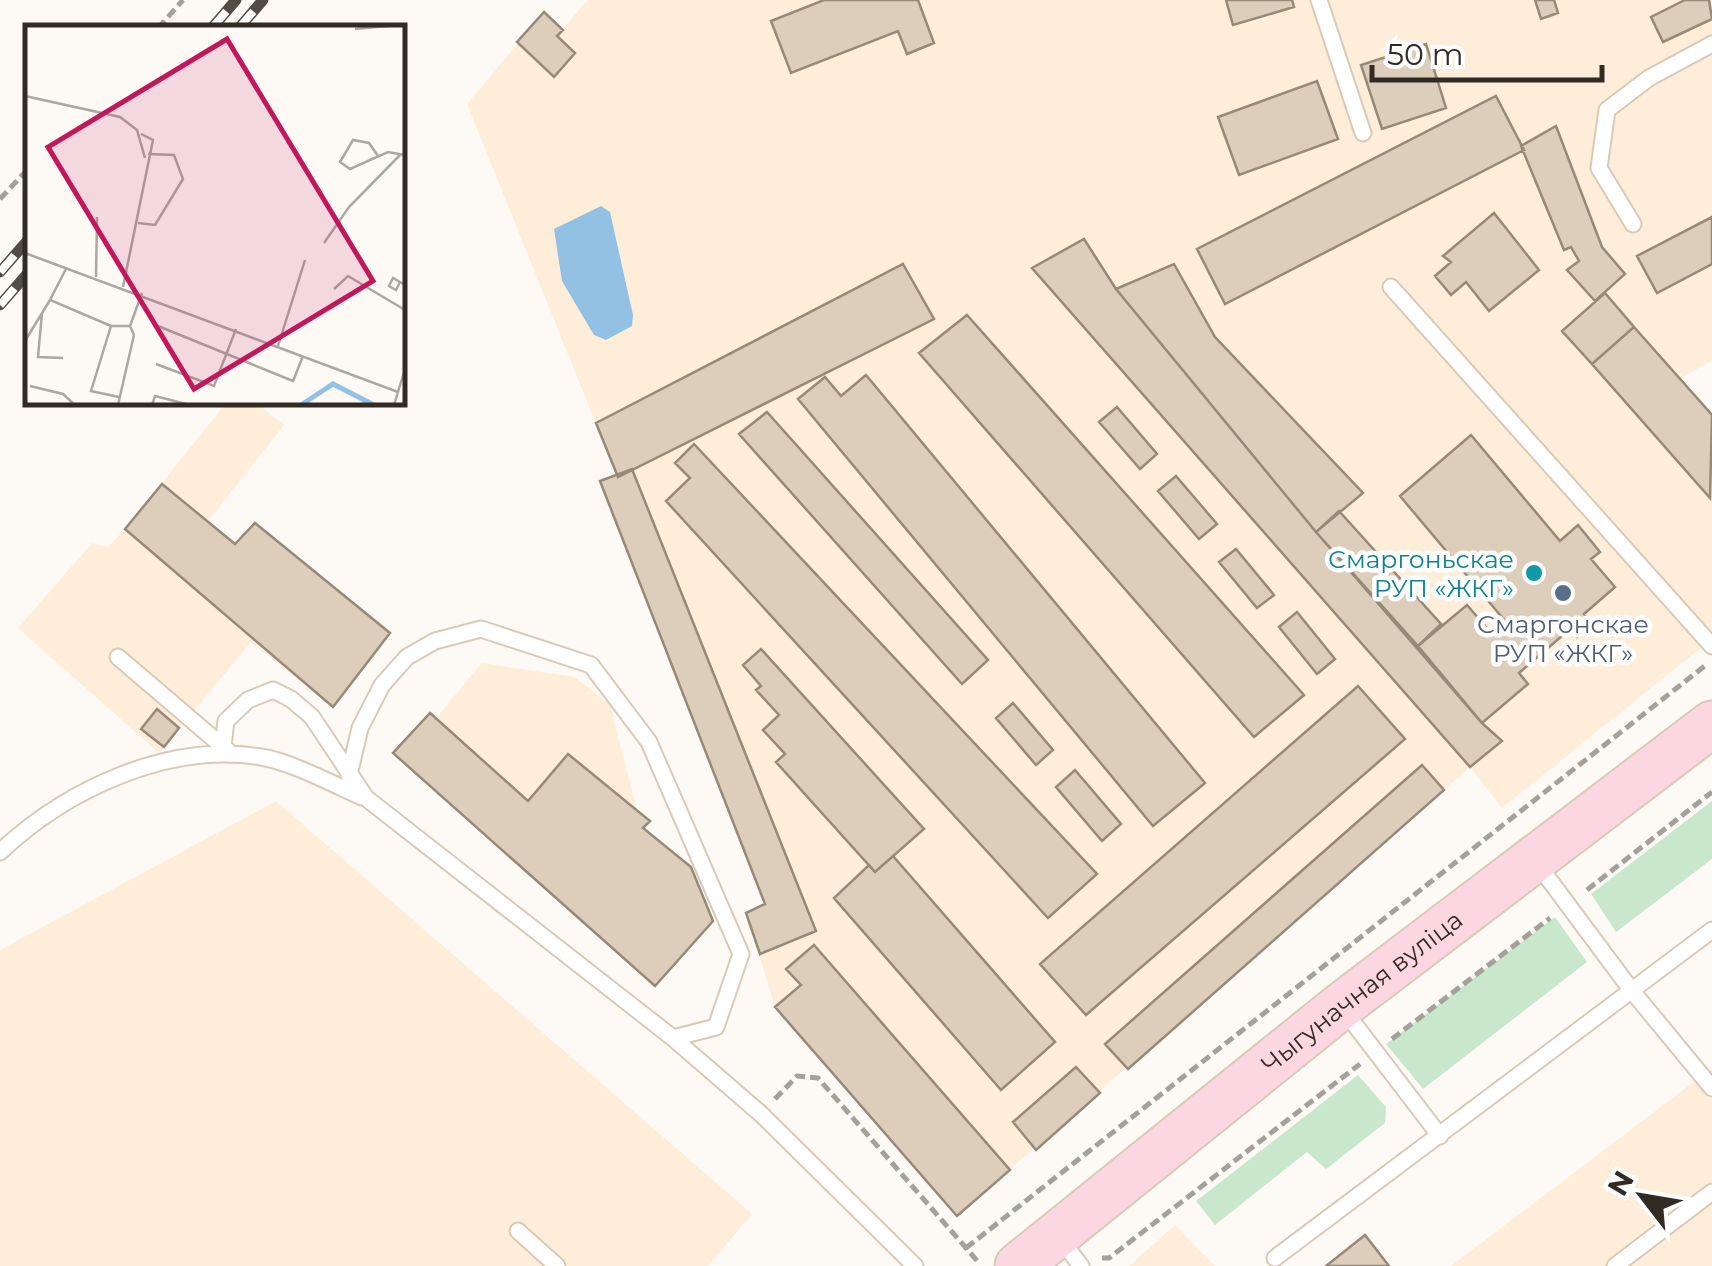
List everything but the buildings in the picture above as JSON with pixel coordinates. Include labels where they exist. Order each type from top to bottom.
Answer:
[{"type":"street","name":"Чыгуначная вуліца","points":[[1018,1266],[1072,1255],[1341,1006],[1712,724]]},
{"type":"lane","points":[[1320,0],[1363,133]]},
{"type":"lane","points":[[1633,224],[1599,168],[1607,110],[1649,78],[1712,44]]},
{"type":"lane","points":[[1391,287],[1712,646]]},
{"type":"lane","points":[[349,775],[360,728],[382,685],[407,656],[435,641],[481,629],[591,665],[648,742],[740,954],[716,1027],[673,1038]]},
{"type":"lane","points":[[118,657],[229,751]]},
{"type":"lane","points":[[229,751],[226,721],[248,700],[274,690],[291,700],[312,717],[366,798],[673,1038],[761,1114],[915,1266]]},
{"type":"lane","points":[[0,852],[18,834],[68,800],[120,776],[190,756],[229,751],[263,756],[366,798]]},
{"type":"lane","points":[[1534,860],[1712,1088]]},
{"type":"lane","points":[[1275,1258],[1712,930]]},
{"type":"lane","points":[[1341,1006],[1440,1136]]},
{"type":"lane","points":[[1616,1266],[1712,1192]]},
{"type":"lane","points":[[518,1231],[557,1266]]},
{"type":"path","points":[[161,25],[183,0]]},
{"type":"path","points":[[0,200],[25,172]]},
{"type":"path","points":[[966,1248],[1712,660]]},
{"type":"path","points":[[1072,1255],[1084,1259],[1109,1258],[1712,792]]},
{"type":"path","points":[[761,1114],[797,1076],[818,1078],[982,1266]]},
{"type":"shaded area","points":[[587,0],[1712,0],[1712,360],[1680,379],[1712,415],[1712,639],[1502,808],[1470,767],[957,1216],[775,1007],[746,913],[765,903],[600,481],[617,476],[467,104],[544,12],[563,29]]},
{"type":"shaded area","points":[[224,405],[259,405],[284,425],[208,521],[235,543],[255,523],[390,633],[333,707],[251,642],[159,753],[18,628],[92,543],[108,547]]},
{"type":"shaded area","points":[[482,663],[575,677],[610,705],[637,810],[650,821],[643,828],[693,873],[713,921],[655,986],[393,753],[430,713],[436,718]]},
{"type":"shaded area","points":[[276,801],[752,1214],[708,1266],[0,1266],[0,950]]},
{"type":"shaded area","points":[[1712,1068],[1712,1266],[1451,1266]]},
{"type":"shaded area","points":[[1175,1225],[1215,1266],[1129,1266]]},
{"type":"green space","points":[[1712,801],[1712,859],[1616,932],[1591,894]]},
{"type":"green space","points":[[1555,917],[1587,962],[1423,1089],[1386,1044]]},
{"type":"green space","points":[[1358,1075],[1386,1107],[1385,1123],[1326,1169],[1307,1152],[1215,1225],[1196,1201]]},
{"type":"water","points":[[601,206],[610,212],[633,315],[632,326],[606,340],[594,335],[562,281],[554,229]]},
{"type":"railway","points":[[215,25],[236,0]]},
{"type":"railway","points":[[242,25],[263,0]]},
{"type":"railway","points":[[0,272],[25,243]]},
{"type":"railway","points":[[0,305],[25,276]]},
{"type":"place","name":"Смаргоньскае РУП «ЖКГ»","points":[[1534,573]]},
{"type":"place","name":"Смаргонскае РУП «ЖКГ»","points":[[1563,593]]}]
